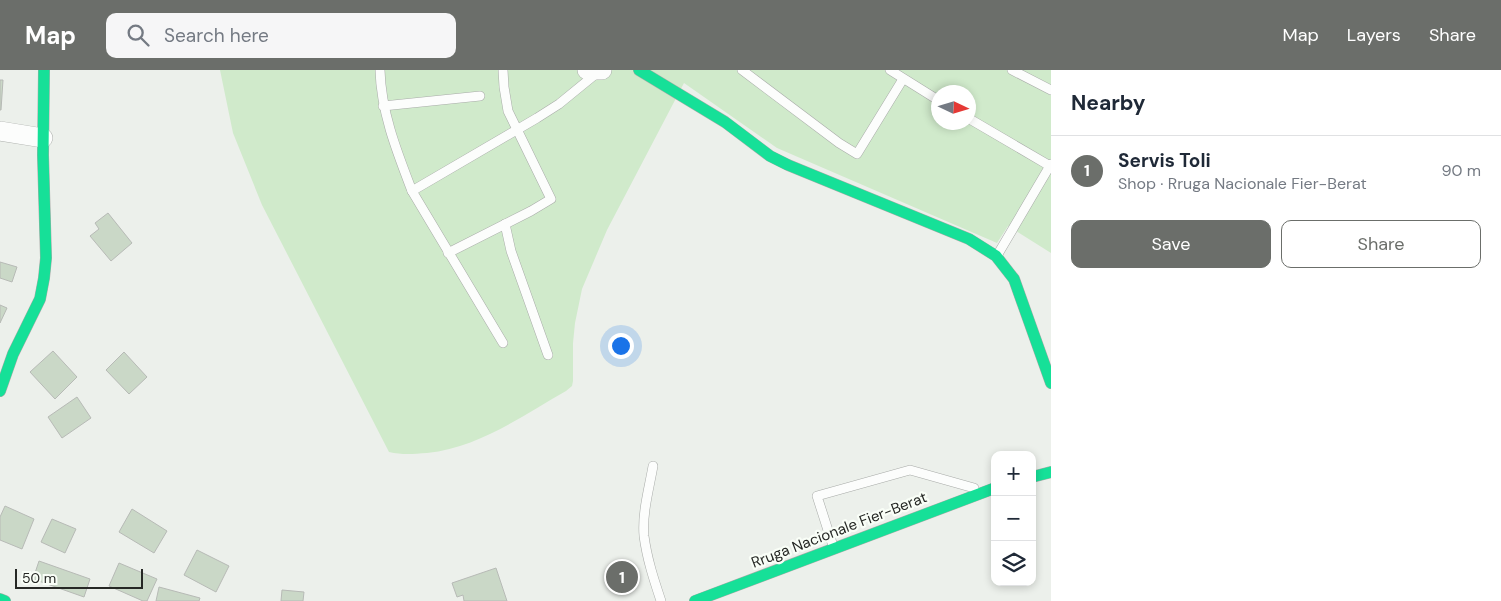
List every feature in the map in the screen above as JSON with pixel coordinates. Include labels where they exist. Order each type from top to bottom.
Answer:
[{"type":"street","points":[[0,391],[5,362],[40,299],[44,278],[46,258],[43,138],[44,70]]},
{"type":"street","points":[[587,70],[602,70]]},
{"type":"street","points":[[638,70],[725,122],[770,156],[969,239],[996,256],[1014,279],[1051,383]]},
{"type":"street","points":[[0,131],[43,138]]},
{"type":"street","points":[[1036,476],[1051,472]]},
{"type":"street","name":"Rruga Nacionale Fier-Berat","points":[[694,601],[990,489]]},
{"type":"street","points":[[0,599],[5,601]]},
{"type":"lane","points":[[380,70],[380,90],[383,106],[402,166],[412,190],[503,344]]},
{"type":"lane","points":[[448,253],[551,198],[508,110],[503,70]]},
{"type":"lane","points":[[412,190],[518,130],[559,104],[602,70]]},
{"type":"lane","points":[[742,70],[838,143],[857,154],[904,79]]},
{"type":"lane","points":[[890,70],[931,96]]},
{"type":"lane","points":[[1012,70],[1051,90]]},
{"type":"lane","points":[[383,106],[480,96]]},
{"type":"lane","points":[[976,123],[1050,165],[996,256]]},
{"type":"lane","points":[[505,224],[511,251],[548,355]]},
{"type":"lane","points":[[653,466],[645,511],[644,536],[650,567],[661,601]]},
{"type":"lane","points":[[834,548],[817,496],[910,470],[990,489]]},
{"type":"green space","points":[[220,70],[1051,70],[1051,253],[1008,226],[997,243],[777,148],[684,83],[607,230],[582,289],[575,323],[572,386],[499,430],[446,450],[408,454],[389,452],[262,205],[233,133]]},
{"type":"building","points":[[0,80],[3,80],[1,110],[0,110]]},
{"type":"building","points":[[108,213],[132,243],[111,261],[90,236],[99,229],[95,223]]},
{"type":"building","points":[[0,262],[17,267],[12,282],[0,278]]},
{"type":"building","points":[[0,305],[7,308],[0,323]]},
{"type":"building","points":[[53,351],[77,377],[55,399],[30,372]]},
{"type":"building","points":[[124,352],[147,377],[129,394],[106,370]]},
{"type":"building","points":[[77,397],[91,418],[62,438],[48,417]]},
{"type":"building","points":[[5,506],[34,519],[22,549],[0,540],[0,517]]},
{"type":"building","points":[[132,509],[167,531],[154,553],[119,532]]},
{"type":"building","points":[[52,519],[76,529],[65,553],[41,542]]},
{"type":"building","points":[[197,550],[229,566],[216,592],[184,575]]},
{"type":"building","points":[[39,561],[90,579],[84,597],[33,579]]},
{"type":"building","points":[[119,563],[157,579],[147,601],[109,586]]},
{"type":"building","points":[[496,568],[507,601],[464,601],[463,595],[457,597],[452,583]]},
{"type":"building","points":[[159,587],[200,598],[199,601],[156,601]]},
{"type":"building","points":[[282,590],[304,592],[303,601],[281,601]]},
{"type":"traffic: fast","points":[[0,391],[13,354],[40,299],[44,278],[46,258],[43,155],[44,70]]},
{"type":"traffic: fast","points":[[639,70],[725,122],[770,156],[969,239],[996,256],[1014,279],[1051,383]]},
{"type":"traffic: fast","points":[[1036,476],[1051,472]]},
{"type":"traffic: fast","points":[[695,601],[991,490]]},
{"type":"traffic: fast","points":[[0,599],[5,601]]},
{"type":"place","name":"Servis Toli","points":[[622,577]]}]
